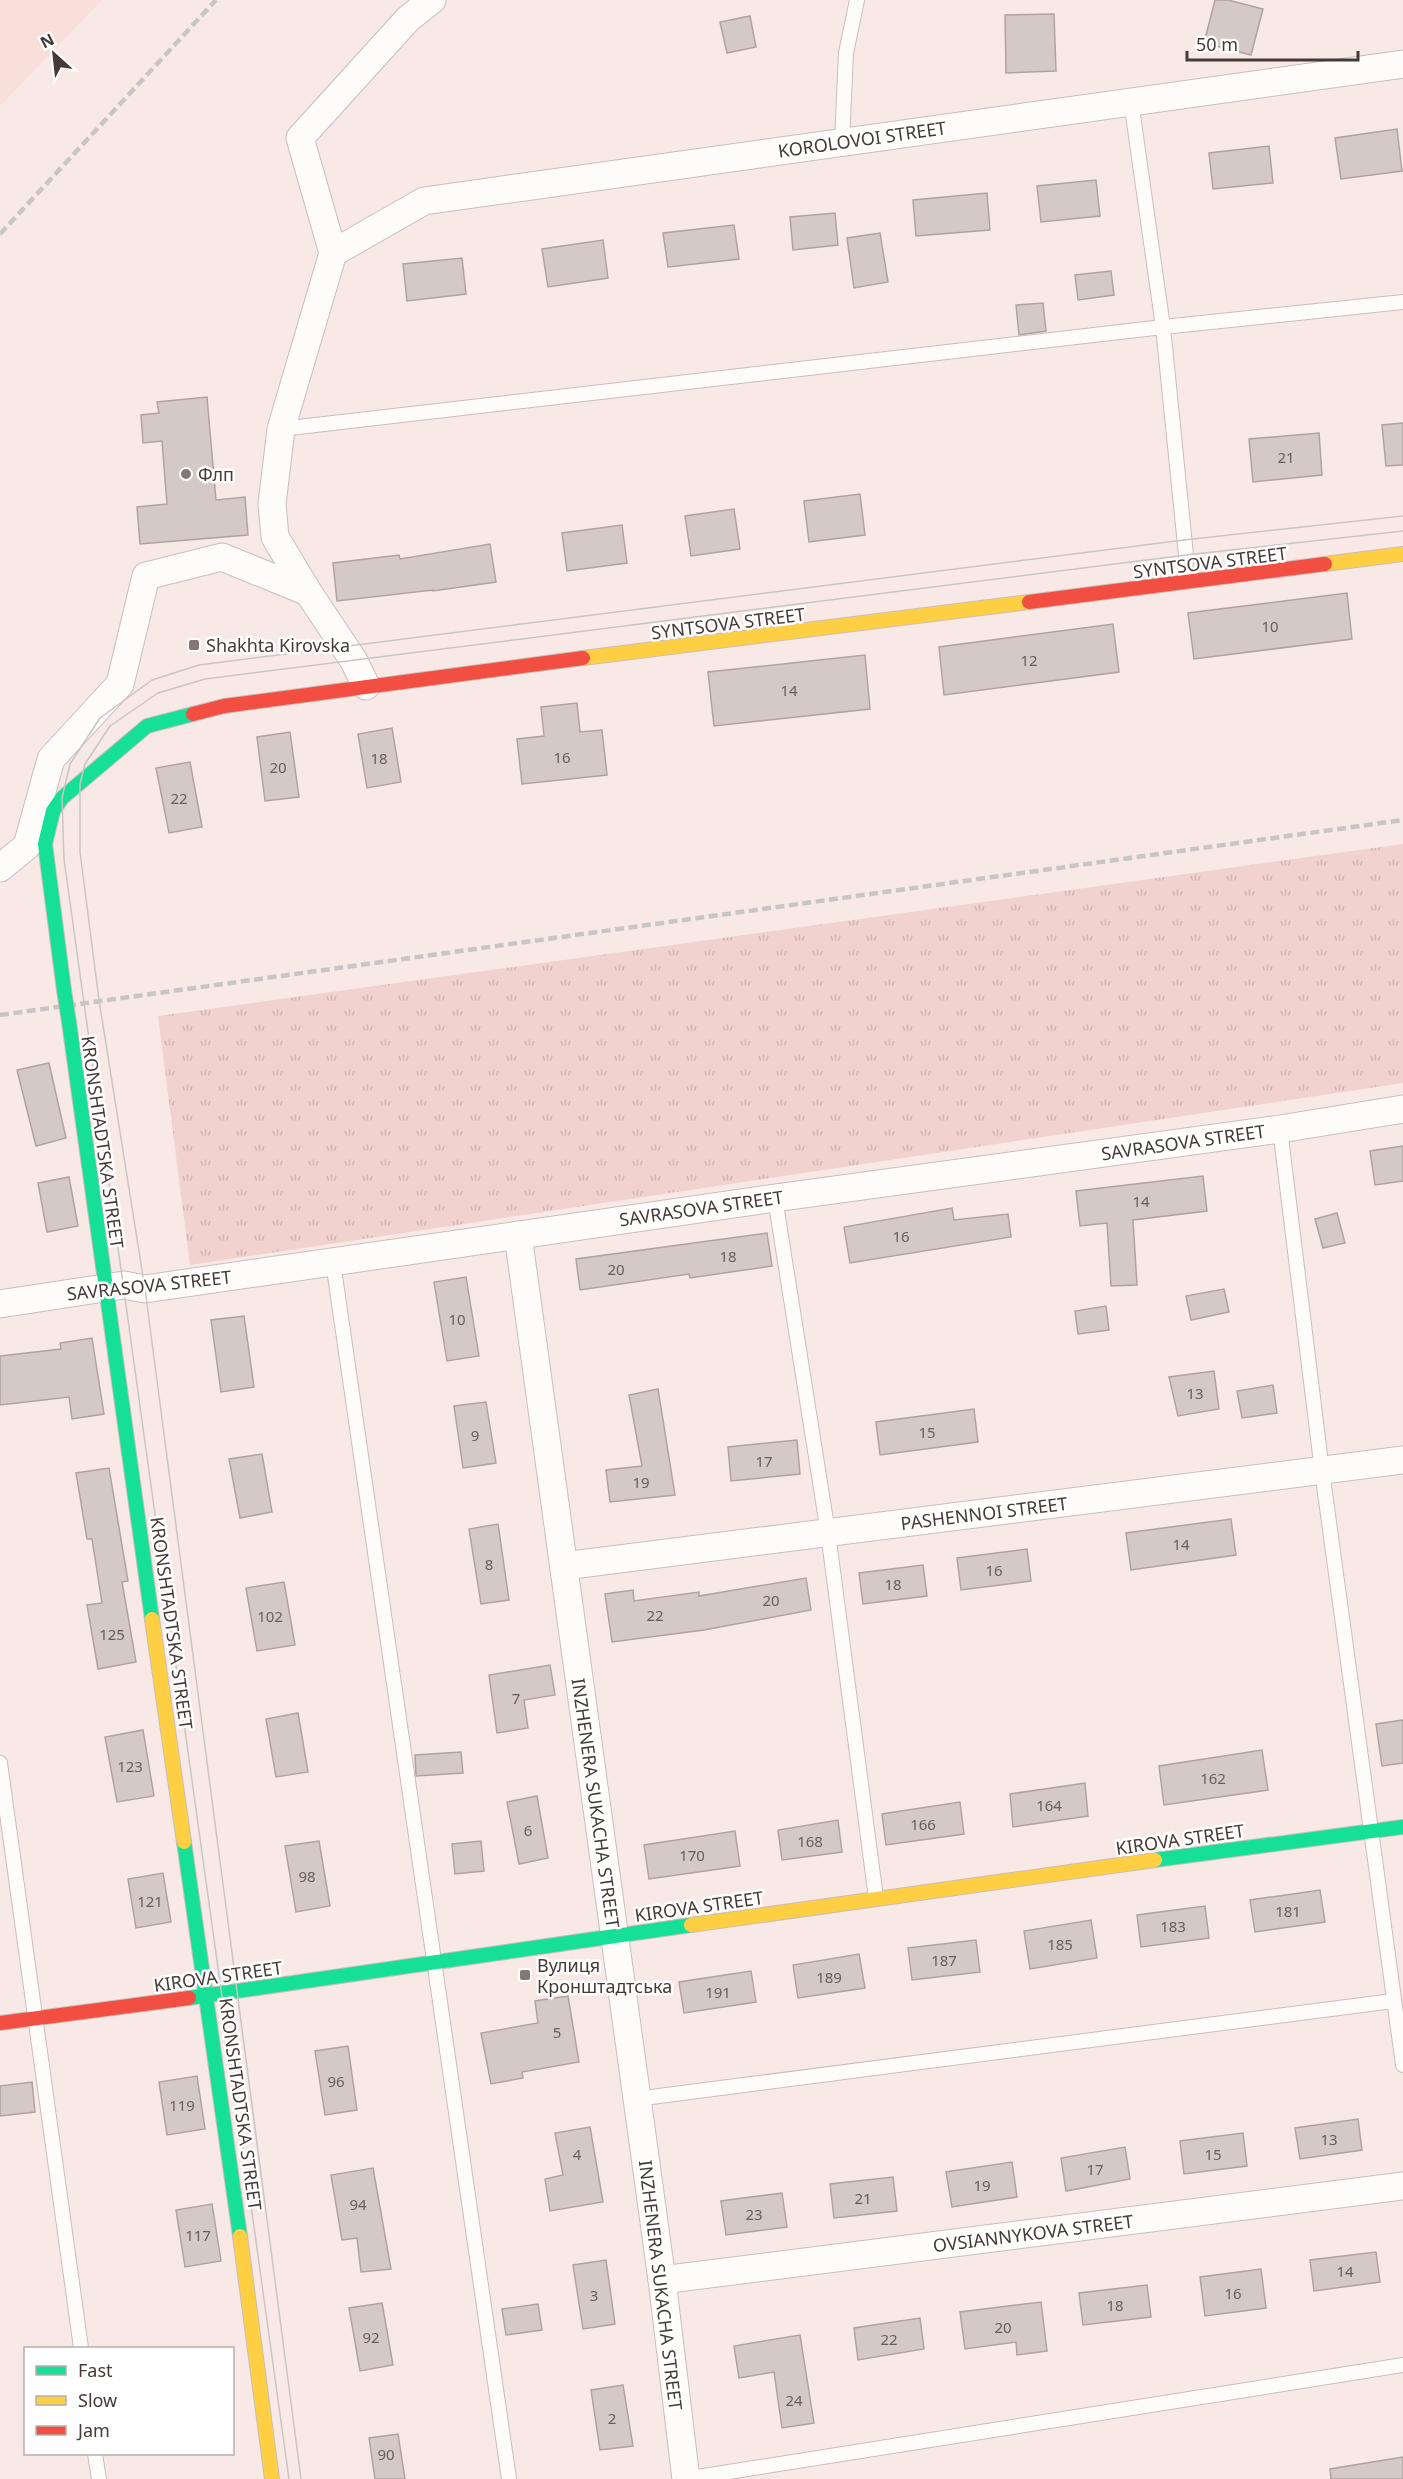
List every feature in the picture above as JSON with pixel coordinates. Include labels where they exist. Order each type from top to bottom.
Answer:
[{"type":"street","points":[[366,686],[354,661],[275,537],[272,504],[281,429],[333,253],[300,138],[408,19],[432,0]]},
{"type":"street","name":"KOROLOVOI STREET","points":[[333,253],[424,201],[1403,64]]},
{"type":"street","name":"SYNTSOVA STREET","points":[[80,784],[147,726],[224,706],[1403,554]]},
{"type":"street","points":[[0,868],[27,846],[51,759],[120,684],[146,576],[222,557],[308,592]]},
{"type":"street","name":"KRONSHTADTSKA STREET","points":[[80,784],[62,798],[53,811],[45,844],[104,1287],[208,1996],[272,2479]]},
{"type":"street","name":"SAVRASOVA STREET","points":[[0,1304],[104,1287],[124,1285],[145,1289],[775,1198],[1280,1129],[1403,1109]]},
{"type":"street","name":"INZHENERA SUKACHA STREET","points":[[518,1235],[662,2280],[686,2479]]},
{"type":"street","name":"PASHENNOI STREET","points":[[564,1566],[1403,1460]]},
{"type":"street","name":"KIROVA STREET","points":[[0,2023],[208,1996],[876,1898],[1403,1827]]},
{"type":"street","name":"OVSIANNYKOVA STREET","points":[[662,2280],[1403,2186]]},
{"type":"lane","points":[[842,142],[846,53],[857,0]]},
{"type":"lane","points":[[1131,101],[1163,327],[1186,555],[1185,583]]},
{"type":"lane","points":[[281,429],[1163,327],[1403,302]]},
{"type":"lane","points":[[1280,1129],[1322,1471],[1403,2065]]},
{"type":"lane","points":[[775,1198],[828,1533],[876,1898]]},
{"type":"lane","points":[[333,1262],[509,2479]]},
{"type":"lane","points":[[0,1763],[81,2347]]},
{"type":"lane","points":[[636,2098],[1393,2001]]},
{"type":"lane","points":[[686,2479],[1403,2365]]},
{"type":"lane","points":[[95,2455],[99,2479]]},
{"type":"shaded area","points":[[0,0],[102,0],[0,106]]},
{"type":"green space","points":[[1403,844],[1403,1083],[190,1265],[158,1016]]},
{"type":"building","points":[[1215,0],[1228,0],[1263,9],[1251,55],[1204,43]]},
{"type":"building","points":[[1054,14],[1056,71],[1006,73],[1005,15]]},
{"type":"building","points":[[750,16],[756,47],[727,53],[720,22]]},
{"type":"building","points":[[1397,129],[1402,171],[1341,179],[1335,138]]},
{"type":"building","points":[[1269,146],[1273,183],[1213,189],[1209,153]]},
{"type":"building","points":[[1096,180],[1100,216],[1041,222],[1037,186]]},
{"type":"building","points":[[987,193],[990,230],[916,236],[913,200]]},
{"type":"building","points":[[835,213],[838,245],[793,250],[790,217]]},
{"type":"building","points":[[734,225],[739,259],[668,267],[663,233]]},
{"type":"building","points":[[880,233],[888,282],[854,288],[847,238]]},
{"type":"building","points":[[603,240],[608,278],[548,287],[542,249]]},
{"type":"building","points":[[462,258],[466,294],[407,301],[403,264]]},
{"type":"building","points":[[1111,271],[1114,295],[1078,300],[1075,275]]},
{"type":"building","points":[[1043,303],[1046,331],[1019,335],[1016,305]]},
{"type":"building","points":[[207,397],[216,500],[245,497],[248,535],[140,544],[137,507],[167,504],[162,441],[143,443],[141,415],[159,413],[157,402]]},
{"type":"building","points":[[1403,423],[1403,465],[1386,466],[1382,425]]},
{"type":"building","points":[[1319,433],[1322,475],[1253,482],[1249,439]]},
{"type":"building","points":[[860,494],[865,535],[809,542],[804,501]]},
{"type":"building","points":[[734,509],[740,549],[691,556],[685,516]]},
{"type":"building","points":[[622,525],[627,563],[567,571],[562,533]]},
{"type":"building","points":[[490,544],[496,582],[337,601],[333,563],[399,555],[400,559]]},
{"type":"building","points":[[1347,593],[1352,639],[1194,659],[1188,613]]},
{"type":"building","points":[[1113,624],[1119,672],[944,695],[939,647]]},
{"type":"building","points":[[865,655],[870,709],[714,726],[708,672]]},
{"type":"building","points":[[577,703],[580,732],[602,730],[607,775],[522,784],[517,739],[544,736],[541,707]]},
{"type":"building","points":[[392,728],[401,782],[367,788],[358,734]]},
{"type":"building","points":[[290,732],[299,797],[265,801],[257,737]]},
{"type":"building","points":[[190,762],[202,827],[169,833],[156,768]]},
{"type":"building","points":[[49,1063],[66,1138],[36,1146],[17,1070]]},
{"type":"building","points":[[1403,1146],[1403,1181],[1375,1185],[1370,1151]]},
{"type":"building","points":[[1203,1176],[1207,1211],[1133,1220],[1137,1285],[1111,1286],[1107,1223],[1080,1226],[1076,1191]]},
{"type":"building","points":[[69,1177],[78,1226],[47,1232],[38,1183]]},
{"type":"building","points":[[952,1208],[954,1220],[1008,1214],[1011,1237],[850,1263],[844,1227]]},
{"type":"building","points":[[1337,1213],[1345,1243],[1323,1248],[1315,1219]]},
{"type":"building","points":[[767,1233],[772,1266],[690,1278],[689,1274],[580,1290],[576,1259]]},
{"type":"building","points":[[466,1277],[479,1356],[447,1361],[434,1282]]},
{"type":"building","points":[[1224,1289],[1229,1312],[1191,1320],[1186,1296]]},
{"type":"building","points":[[1106,1306],[1109,1330],[1078,1334],[1075,1311]]},
{"type":"building","points":[[244,1316],[254,1387],[221,1392],[211,1320]]},
{"type":"building","points":[[92,1338],[104,1414],[72,1419],[69,1397],[0,1405],[0,1356],[61,1349],[60,1343]]},
{"type":"building","points":[[1214,1371],[1219,1409],[1178,1416],[1169,1377]]},
{"type":"building","points":[[1273,1385],[1277,1413],[1242,1418],[1237,1391]]},
{"type":"building","points":[[658,1389],[675,1495],[610,1502],[606,1470],[642,1466],[629,1395]]},
{"type":"building","points":[[486,1402],[496,1463],[463,1468],[454,1406]]},
{"type":"building","points":[[974,1409],[978,1442],[880,1455],[876,1422]]},
{"type":"building","points":[[797,1440],[800,1474],[731,1481],[728,1447]]},
{"type":"building","points":[[262,1454],[272,1512],[240,1518],[229,1459]]},
{"type":"building","points":[[109,1468],[128,1581],[122,1582],[136,1662],[98,1669],[87,1605],[102,1603],[92,1539],[87,1539],[76,1473]]},
{"type":"building","points":[[1231,1519],[1236,1555],[1131,1570],[1126,1533]]},
{"type":"building","points":[[498,1524],[509,1600],[481,1604],[469,1529]]},
{"type":"building","points":[[1027,1549],[1031,1581],[961,1590],[957,1558]]},
{"type":"building","points":[[923,1565],[927,1596],[863,1604],[859,1573]]},
{"type":"building","points":[[806,1578],[811,1610],[704,1630],[612,1642],[605,1594],[633,1590],[634,1601],[699,1592],[699,1596]]},
{"type":"building","points":[[284,1582],[295,1645],[257,1651],[246,1588]]},
{"type":"building","points":[[550,1665],[555,1695],[524,1700],[528,1728],[497,1733],[489,1675]]},
{"type":"building","points":[[298,1713],[308,1772],[276,1777],[266,1719]]},
{"type":"building","points":[[1403,1720],[1403,1763],[1382,1766],[1376,1724]]},
{"type":"building","points":[[143,1730],[154,1796],[117,1802],[105,1737]]},
{"type":"building","points":[[1262,1750],[1268,1790],[1164,1805],[1159,1766]]},
{"type":"building","points":[[461,1752],[463,1773],[416,1776],[415,1755]]},
{"type":"building","points":[[1085,1783],[1088,1816],[1013,1827],[1010,1794]]},
{"type":"building","points":[[537,1796],[548,1858],[519,1864],[507,1802]]},
{"type":"building","points":[[960,1802],[964,1834],[886,1845],[882,1814]]},
{"type":"building","points":[[838,1820],[842,1852],[782,1860],[778,1830]]},
{"type":"building","points":[[735,1831],[740,1866],[649,1879],[644,1845]]},
{"type":"building","points":[[319,1841],[330,1906],[296,1912],[285,1846]]},
{"type":"building","points":[[481,1841],[484,1871],[455,1874],[452,1844]]},
{"type":"building","points":[[163,1873],[171,1922],[136,1928],[128,1879]]},
{"type":"building","points":[[1320,1890],[1325,1922],[1255,1932],[1250,1900]]},
{"type":"building","points":[[1205,1906],[1209,1938],[1141,1947],[1137,1915]]},
{"type":"building","points":[[1091,1920],[1097,1958],[1030,1969],[1024,1931]]},
{"type":"building","points":[[976,1940],[980,1972],[912,1980],[908,1948]]},
{"type":"building","points":[[859,1954],[865,1988],[798,1998],[793,1965]]},
{"type":"building","points":[[751,1971],[756,2002],[684,2013],[679,1982]]},
{"type":"building","points":[[568,1996],[579,2062],[522,2072],[523,2078],[491,2084],[481,2033],[538,2023],[535,2001]]},
{"type":"building","points":[[348,2046],[357,2110],[325,2115],[315,2051]]},
{"type":"building","points":[[197,2076],[205,2129],[167,2135],[159,2082]]},
{"type":"building","points":[[32,2082],[35,2112],[0,2116],[0,2086]]},
{"type":"building","points":[[1358,2119],[1362,2150],[1300,2159],[1295,2128]]},
{"type":"building","points":[[590,2127],[603,2202],[550,2211],[545,2179],[563,2175],[555,2133]]},
{"type":"building","points":[[1243,2133],[1247,2166],[1184,2174],[1180,2141]]},
{"type":"building","points":[[1125,2147],[1130,2179],[1066,2191],[1061,2158]]},
{"type":"building","points":[[1012,2162],[1017,2197],[952,2207],[946,2172]]},
{"type":"building","points":[[373,2168],[391,2269],[361,2272],[357,2238],[342,2240],[331,2175]]},
{"type":"building","points":[[893,2177],[897,2211],[834,2218],[830,2184]]},
{"type":"building","points":[[782,2193],[787,2227],[726,2235],[721,2201]]},
{"type":"building","points":[[212,2204],[221,2261],[185,2267],[176,2210]]},
{"type":"building","points":[[1376,2252],[1380,2282],[1314,2291],[1310,2260]]},
{"type":"building","points":[[606,2260],[615,2324],[583,2329],[573,2265]]},
{"type":"building","points":[[1261,2269],[1266,2308],[1205,2316],[1200,2277]]},
{"type":"building","points":[[1147,2285],[1151,2317],[1083,2325],[1079,2293]]},
{"type":"building","points":[[1041,2302],[1047,2351],[1017,2355],[1016,2342],[965,2349],[960,2312]]},
{"type":"building","points":[[382,2303],[393,2365],[360,2371],[349,2308]]},
{"type":"building","points":[[538,2304],[542,2330],[506,2335],[502,2309]]},
{"type":"building","points":[[920,2318],[924,2349],[858,2360],[854,2328]]},
{"type":"building","points":[[800,2335],[814,2423],[782,2428],[774,2372],[739,2378],[734,2346]]},
{"type":"building","points":[[623,2385],[633,2446],[600,2450],[591,2390]]},
{"type":"building","points":[[398,2434],[405,2479],[375,2479],[369,2438]]},
{"type":"building","points":[[1403,2457],[1403,2479],[1331,2479],[1330,2469]]},
{"type":"tram line","points":[[289,2479],[64,859],[62,798],[70,764],[100,718],[152,680],[199,665],[1184,540],[1403,516]]},
{"type":"tram line","points":[[301,2479],[145,1289],[99,1000],[80,852],[80,784],[85,764],[110,726],[158,693],[205,679],[1186,555],[1403,531]]},
{"type":"railway","points":[[0,234],[216,0]]},
{"type":"railway","points":[[0,1015],[1403,820]]},
{"type":"traffic: fast","points":[[64,990],[45,844],[53,811],[62,798],[147,726],[193,714]]},
{"type":"traffic: fast","points":[[64,990],[69,1022]]},
{"type":"traffic: fast","points":[[69,1022],[152,1619]]},
{"type":"traffic: fast","points":[[1155,1860],[1403,1827]]},
{"type":"traffic: fast","points":[[184,1842],[240,2236]]},
{"type":"traffic: fast","points":[[189,1998],[691,1925]]},
{"type":"traffic: slow","points":[[1325,564],[1403,554]]},
{"type":"traffic: slow","points":[[583,658],[1029,602]]},
{"type":"traffic: slow","points":[[152,1619],[184,1842]]},
{"type":"traffic: slow","points":[[691,1925],[1155,1860]]},
{"type":"traffic: slow","points":[[240,2236],[272,2479]]},
{"type":"traffic: jam","points":[[1029,602],[1325,564]]},
{"type":"traffic: jam","points":[[193,714],[224,706],[583,658]]},
{"type":"traffic: jam","points":[[0,2023],[189,1998]]},
{"type":"place","name":"Флп","points":[[186,474]]},
{"type":"place","name":"Shakhta Kirovska","points":[[194,645]]},
{"type":"place","name":"Вулиця Кронштадтська","points":[[525,1975]]}]
